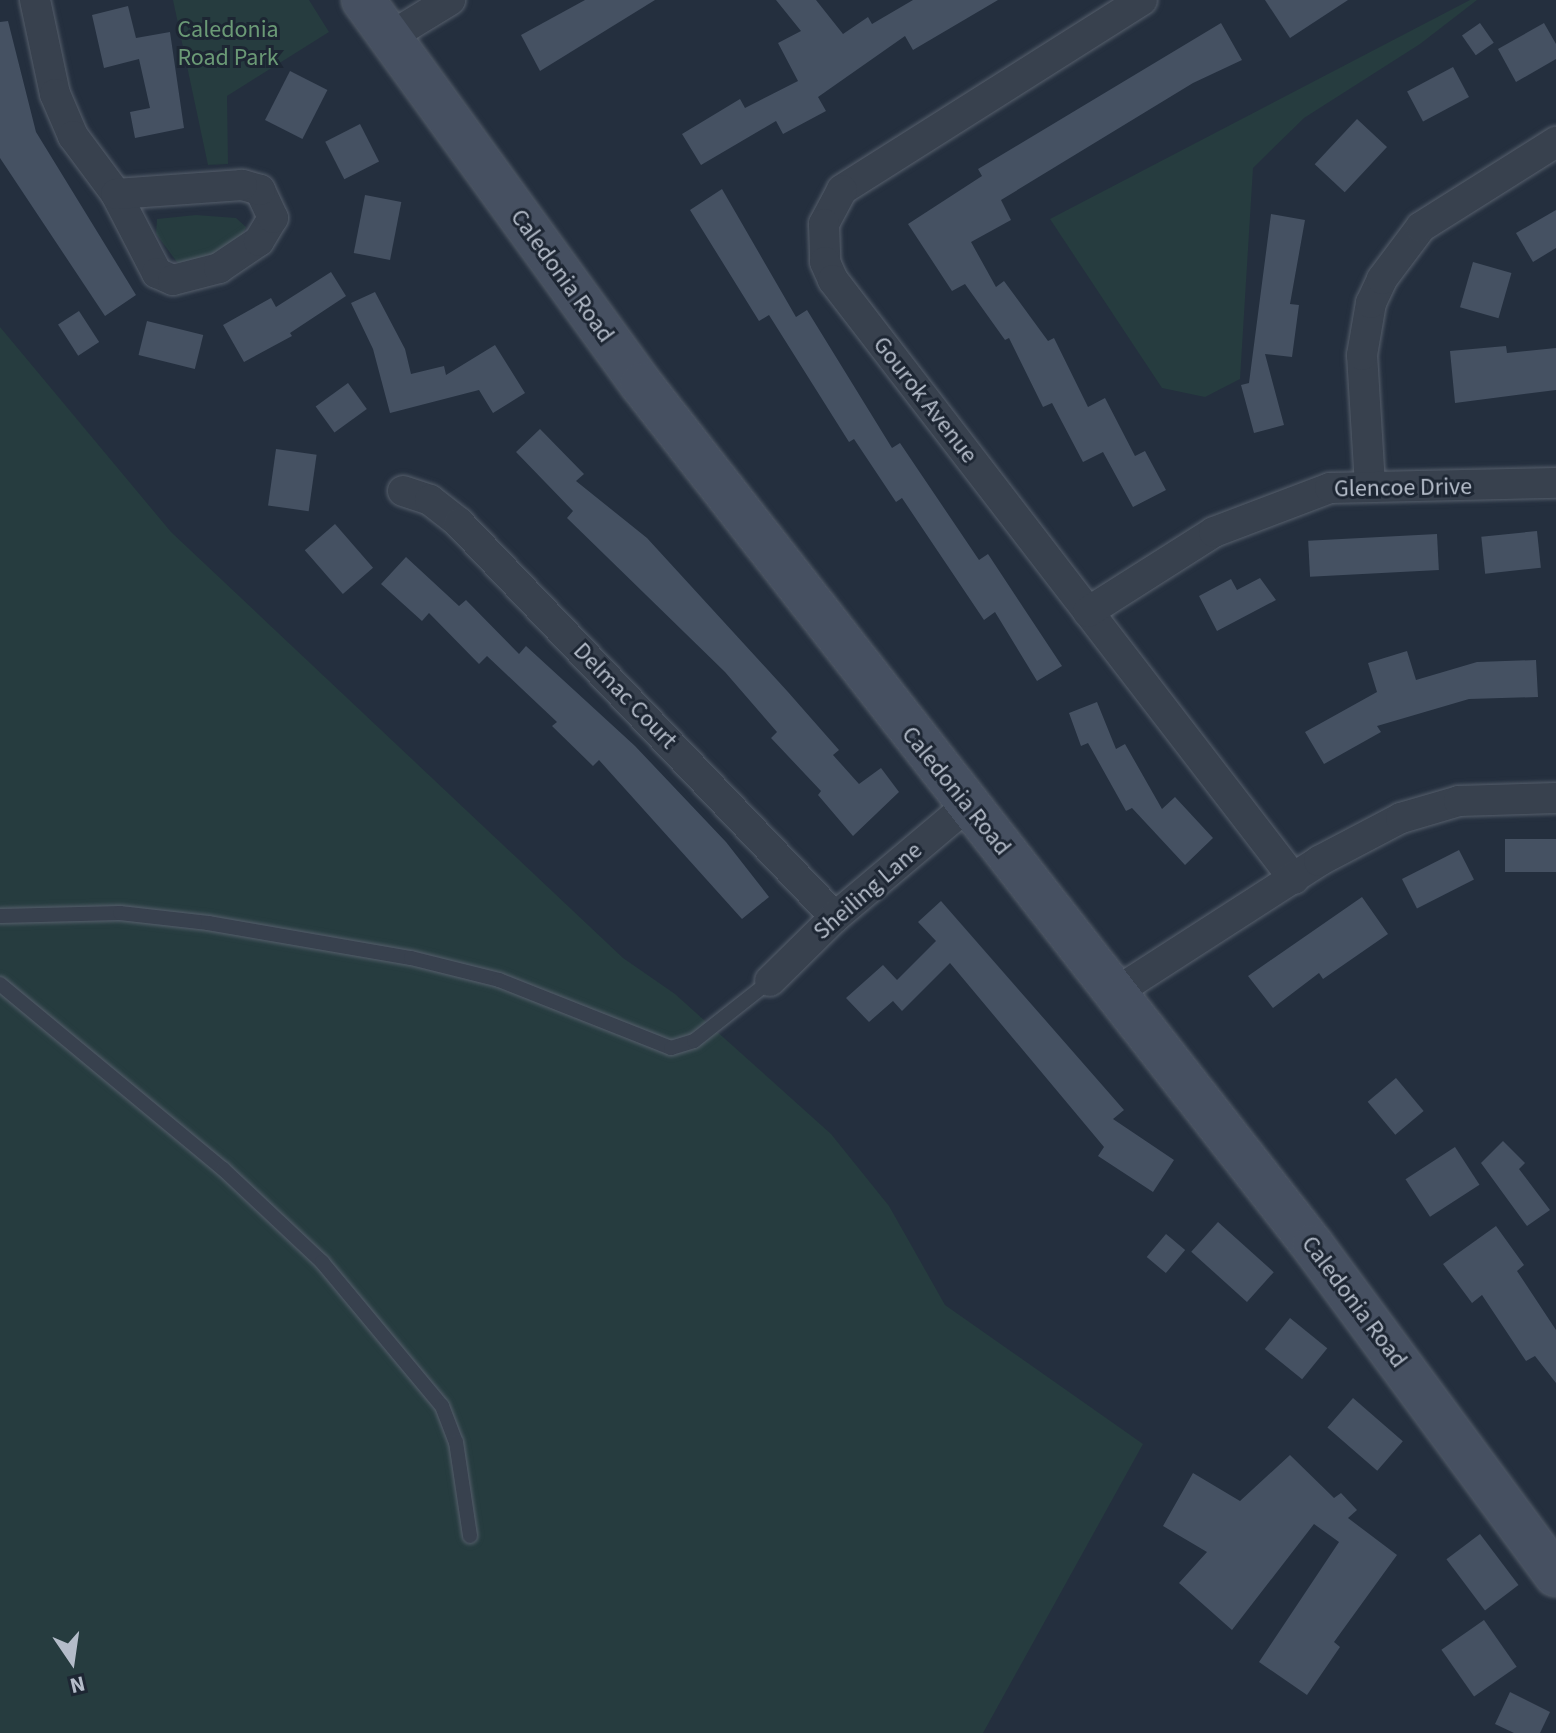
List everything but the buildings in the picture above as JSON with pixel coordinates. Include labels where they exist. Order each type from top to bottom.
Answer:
[{"type":"street","points":[[35,0],[64,117],[92,167],[116,194],[151,267],[173,280],[219,268],[249,250],[273,218],[260,190],[242,185],[116,194]]},
{"type":"street","name":"Caledonia Road","points":[[363,0],[641,384],[1313,1246],[1556,1575]]},
{"type":"street","points":[[388,38],[450,0]]},
{"type":"street","name":"Gourok Avenue","points":[[1142,0],[857,177],[830,206],[821,243],[833,280],[1294,879]]},
{"type":"street","points":[[1370,485],[1362,355],[1367,316],[1382,279],[1421,227],[1556,142]]},
{"type":"street","name":"Glencoe Drive","points":[[1088,612],[1240,520],[1330,488],[1556,483]]},
{"type":"street","name":"Delmac Court","points":[[403,491],[430,500],[459,523],[835,917]]},
{"type":"street","points":[[1116,992],[1358,840],[1428,808],[1496,797],[1556,798]]},
{"type":"street","name":"Sheiling Lane","points":[[770,981],[835,917],[968,805]]},
{"type":"lane","points":[[0,916],[120,913],[411,958],[499,980],[671,1048],[694,1041],[770,981]]},
{"type":"lane","points":[[0,984],[223,1169],[322,1262],[442,1406],[456,1442],[470,1536]]},
{"type":"green space","name":"Caledonia Road Park","points":[[173,0],[309,0],[329,32],[227,96],[228,164],[208,165]]},
{"type":"green space","points":[[1470,0],[1477,0],[1420,44],[1304,118],[1253,168],[1240,379],[1205,397],[1162,388],[1050,219]]},
{"type":"green space","points":[[196,215],[236,218],[246,227],[240,240],[200,263],[180,266],[156,234],[157,219]]},
{"type":"green space","points":[[0,327],[171,532],[623,958],[675,994],[831,1134],[889,1206],[945,1305],[1143,1444],[983,1733],[0,1733]]}]
